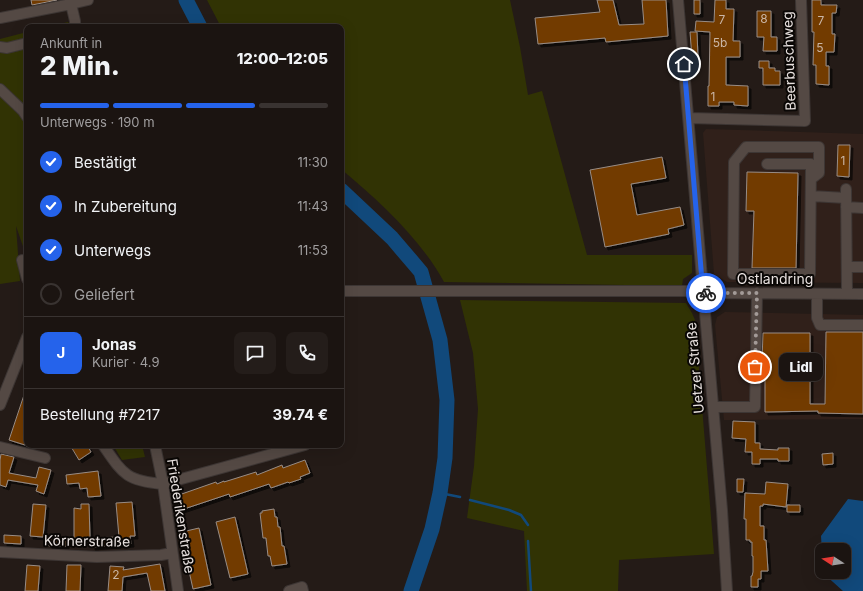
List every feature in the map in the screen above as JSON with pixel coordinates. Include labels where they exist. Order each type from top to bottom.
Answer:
[{"type":"street","points":[[0,18],[88,0]]},
{"type":"street","name":"Uetzer Straße","points":[[678,0],[722,510],[727,591]]},
{"type":"street","name":"Beerbuschweg","points":[[689,118],[805,121],[801,0]]},
{"type":"street","points":[[71,4],[75,24]]},
{"type":"street","points":[[0,47],[7,48],[24,44]]},
{"type":"street","points":[[0,89],[24,112]]},
{"type":"street","points":[[767,164],[811,164],[810,274],[733,274],[734,162],[746,147],[819,147],[819,173],[811,179]]},
{"type":"street","points":[[811,196],[846,198],[863,208]]},
{"type":"street","points":[[846,198],[847,293]]},
{"type":"street","points":[[22,260],[24,268]]},
{"type":"street","points":[[847,267],[863,267]]},
{"type":"street","name":"Ostlandring","points":[[344,290],[687,291],[703,293],[863,294]]},
{"type":"street","points":[[713,406],[755,407],[757,293]]},
{"type":"street","points":[[817,294],[817,318],[820,325],[863,325]]},
{"type":"street","points":[[0,405],[24,350]]},
{"type":"street","points":[[0,447],[45,458]]},
{"type":"street","points":[[105,448],[117,466],[131,478],[144,482],[163,484],[294,448]]},
{"type":"street","name":"Friederikenstraße","points":[[156,448],[163,484],[178,591]]},
{"type":"street","name":"Körnerstraße","points":[[0,552],[97,557],[161,555],[172,553]]},
{"type":"street","points":[[289,591],[302,589]]},
{"type":"shaded area","points":[[207,0],[510,0],[528,95],[542,91],[587,255],[692,255],[692,273],[683,279],[682,286],[444,282],[423,250],[411,235],[384,207],[344,172],[344,24],[219,24]]},
{"type":"shaded area","points":[[24,33],[24,249],[16,226],[20,281],[0,284],[0,39]]},
{"type":"shaded area","points":[[706,129],[863,134],[863,283],[727,282],[714,274],[703,133]]},
{"type":"shaded area","points":[[460,300],[686,303],[695,320],[714,554],[619,560],[618,591],[527,591],[524,531],[467,518],[474,466],[478,409],[473,353]]},
{"type":"shaded area","points":[[725,312],[863,315],[863,419],[724,420],[715,325],[717,317]]},
{"type":"shaded area","points":[[115,448],[143,448],[145,457],[122,460]]},
{"type":"water","points":[[848,499],[863,501],[863,591],[843,591],[830,579],[851,579],[851,543],[821,543],[821,536]]},
{"type":"building","points":[[31,0],[57,0],[32,5]]},
{"type":"building","points":[[597,0],[613,0],[619,25],[644,24],[642,0],[666,0],[668,36],[606,42],[605,38],[538,44],[535,18],[600,12]]},
{"type":"building","points":[[694,0],[700,0],[700,14],[694,14]]},
{"type":"building","points":[[715,0],[726,0],[726,9],[734,9],[733,41],[740,41],[740,57],[726,57],[726,85],[748,86],[748,106],[734,105],[734,102],[719,102],[719,106],[708,106],[710,32],[695,31],[696,21],[714,22]]},
{"type":"building","points":[[812,0],[821,0],[821,5],[837,5],[836,13],[832,13],[832,34],[835,34],[834,52],[826,52],[826,66],[829,66],[829,85],[816,84],[816,65],[813,65],[814,32],[812,32]]},
{"type":"building","points":[[757,11],[771,11],[771,37],[777,37],[777,51],[763,51],[764,37],[757,37]]},
{"type":"building","points":[[690,32],[697,32],[698,58],[692,58]]},
{"type":"building","points":[[759,61],[769,61],[769,68],[775,68],[775,71],[780,71],[780,85],[763,85],[763,68],[759,68]]},
{"type":"building","points":[[838,145],[850,145],[849,177],[837,176]]},
{"type":"building","points":[[662,157],[666,178],[631,184],[637,215],[680,207],[684,225],[668,229],[669,234],[605,247],[590,170]]},
{"type":"building","points":[[747,172],[798,173],[796,268],[752,268],[754,211],[746,211]]},
{"type":"building","points":[[826,332],[863,332],[863,414],[818,413],[818,411],[765,412],[765,360],[762,360],[763,333],[810,333],[810,404],[825,404]]},
{"type":"building","points":[[24,395],[24,445],[9,440]]},
{"type":"building","points":[[733,421],[755,422],[755,443],[760,443],[760,449],[778,450],[778,448],[789,448],[789,461],[778,461],[778,459],[760,459],[760,464],[752,464],[752,452],[745,452],[746,439],[732,438]]},
{"type":"building","points":[[72,448],[89,448],[91,452],[79,460]]},
{"type":"building","points":[[833,453],[833,464],[823,465],[822,454]]},
{"type":"building","points":[[1,454],[14,457],[9,473],[36,478],[39,467],[51,470],[44,494],[36,491],[38,485],[8,480],[6,487],[0,485]]},
{"type":"building","points":[[305,460],[310,473],[300,477],[301,479],[289,483],[288,482],[271,488],[269,484],[230,497],[229,494],[181,510],[176,496],[216,482],[217,484],[256,472],[257,475],[282,465],[283,468]]},
{"type":"building","points":[[98,471],[101,496],[88,497],[87,488],[80,489],[79,483],[67,484],[66,475]]},
{"type":"building","points":[[737,479],[744,479],[743,492],[737,492]]},
{"type":"building","points":[[766,482],[788,484],[786,507],[763,504],[763,506],[760,506],[760,526],[764,526],[764,540],[766,540],[768,571],[761,571],[761,579],[758,579],[758,587],[751,587],[753,556],[752,542],[750,542],[750,540],[746,540],[746,519],[744,519],[745,493],[765,494]]},
{"type":"building","points":[[132,502],[135,536],[130,536],[131,544],[92,547],[92,538],[119,537],[116,503]]},
{"type":"building","points":[[33,504],[46,505],[43,537],[30,536]]},
{"type":"building","points":[[81,504],[89,504],[90,538],[74,538],[74,508],[81,509]]},
{"type":"building","points":[[787,505],[800,505],[800,512],[787,512]]},
{"type":"building","points":[[274,509],[278,527],[280,527],[282,546],[284,546],[287,564],[272,566],[270,556],[268,556],[266,538],[263,538],[260,513],[262,513],[262,511]]},
{"type":"building","points":[[235,517],[248,574],[230,578],[216,522]]},
{"type":"building","points":[[199,528],[211,585],[193,589],[189,571],[191,570],[182,532]]},
{"type":"building","points":[[4,535],[21,536],[21,544],[4,543]]},
{"type":"building","points":[[49,539],[66,539],[66,546],[49,546]]},
{"type":"building","points":[[160,564],[165,591],[151,591],[147,573],[123,577],[122,591],[108,591],[110,566],[124,567],[123,570]]},
{"type":"building","points":[[27,565],[40,566],[38,591],[25,591]]},
{"type":"building","points":[[67,565],[81,565],[80,591],[66,591]]},
{"type":"waterway","points":[[186,0],[198,24]]},
{"type":"waterway","points":[[344,193],[392,238],[421,272],[440,340],[447,400],[445,458],[440,493],[432,529],[411,591]]},
{"type":"waterway","points":[[440,493],[460,497]]},
{"type":"waterway","points":[[470,500],[509,510],[521,515],[528,525]]},
{"type":"waterway","points":[[528,541],[531,591]]},
{"type":"way so far","points":[[706,293],[757,293],[755,367]]},
{"type":"place","name":"Lidl","points":[[755,367]]},
{"type":"route","points":[[684,64],[703,293],[706,293]]}]
